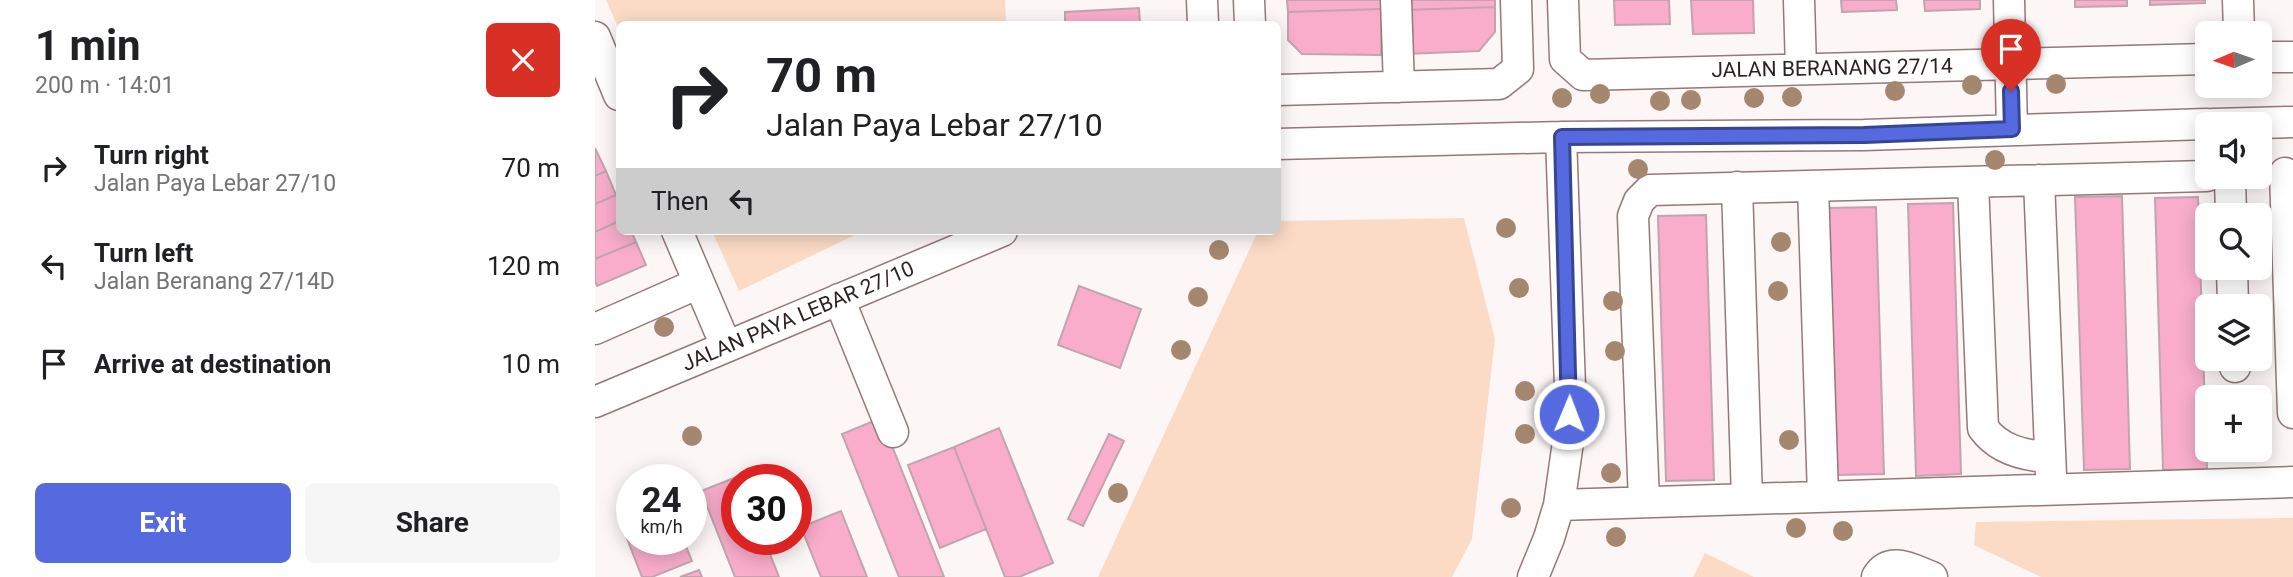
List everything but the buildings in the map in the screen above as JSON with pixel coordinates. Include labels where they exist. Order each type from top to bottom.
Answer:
[{"type":"street","points":[[1202,0],[1203,21]]},
{"type":"street","points":[[1249,0],[1250,21]]},
{"type":"street","points":[[1396,0],[1399,87]]},
{"type":"street","points":[[1281,90],[1499,84],[1518,69],[1516,0]]},
{"type":"street","name":"JALAN BERANANG 27/14","points":[[1563,0],[1565,59],[1583,75],[2195,59]]},
{"type":"street","points":[[1799,0],[1801,69]]},
{"type":"street","points":[[2009,0],[2012,129]]},
{"type":"street","points":[[2238,0],[2239,21]]},
{"type":"street","points":[[595,37],[616,88]]},
{"type":"street","points":[[2272,57],[2293,57]]},
{"type":"street","points":[[2272,123],[2293,122]]},
{"type":"street","points":[[1281,145],[1562,137],[1864,135],[2195,124]]},
{"type":"street","points":[[1533,577],[1559,505],[1568,442],[1570,387],[1562,137]]},
{"type":"street","points":[[2279,173],[2293,413]]},
{"type":"street","points":[[1644,502],[1633,216],[1639,201],[1650,190],[2195,176]]},
{"type":"street","points":[[2039,180],[2051,489]]},
{"type":"street","points":[[1973,182],[1983,428],[1991,440],[2012,451],[2028,456],[2050,457]]},
{"type":"street","points":[[1813,186],[1823,496]]},
{"type":"street","points":[[1737,187],[1747,499]]},
{"type":"street","points":[[679,235],[726,346]]},
{"type":"street","name":"JALAN PAYA LEBAR 27/10","points":[[595,402],[992,235]]},
{"type":"street","points":[[595,328],[699,283]]},
{"type":"street","points":[[839,299],[893,432]]},
{"type":"street","points":[[1559,505],[2293,482]]},
{"type":"street","points":[[1877,577],[1881,569],[1900,565],[1932,577]]},
{"type":"shaded area","points":[[606,0],[1005,0],[1006,21],[616,21]]},
{"type":"shaded area","points":[[1464,218],[1495,339],[1472,539],[1452,577],[1098,577],[1256,235],[1281,235],[1281,221]]},
{"type":"shaded area","points":[[714,235],[855,235],[739,291]]},
{"type":"shaded area","points":[[2293,518],[2293,577],[2041,577],[1974,545],[1976,522]]},
{"type":"shaded area","points":[[1705,553],[1754,577],[1693,577]]},
{"type":"route","points":[[1569,414],[1562,137],[1864,135],[2012,129],[2011,91]]}]
